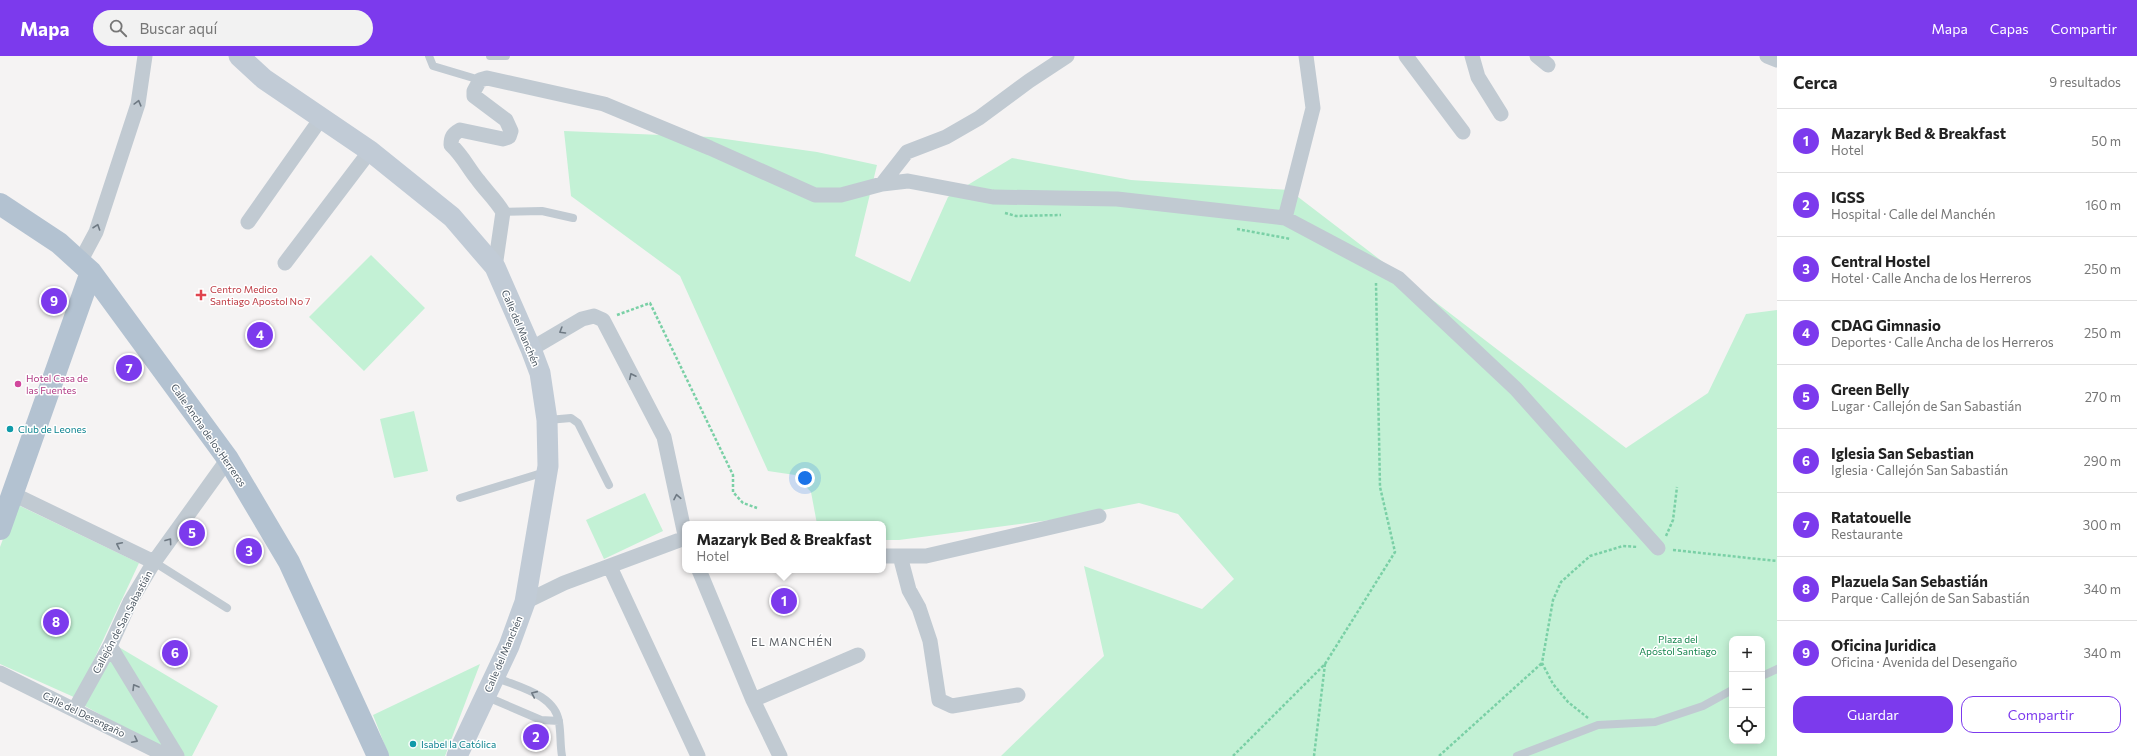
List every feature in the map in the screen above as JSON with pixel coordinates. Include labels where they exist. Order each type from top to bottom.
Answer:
[{"type":"main road","name":"Calle Ancha de los Herreros","points":[[0,204],[59,243],[85,267],[228,459],[289,562],[378,756]]},
{"type":"main road","points":[[0,529],[14,494],[85,267]]},
{"type":"street","points":[[85,267],[138,104],[145,56]]},
{"type":"street","name":"Calle del Manchén","points":[[239,56],[264,79],[370,150],[452,217],[495,266],[540,373],[547,420],[548,471],[525,602],[509,646],[457,756]]},
{"type":"street","points":[[882,184],[907,152],[946,137],[979,118],[1029,81],[1067,56]]},
{"type":"street","points":[[1285,218],[1313,108],[1306,56]]},
{"type":"street","points":[[1406,56],[1463,132]]},
{"type":"street","points":[[1472,56],[1478,77],[1501,114]]},
{"type":"street","points":[[1767,56],[1777,60]]},
{"type":"street","points":[[495,266],[503,212],[492,195],[478,180],[462,155],[451,145],[453,134],[460,130],[503,139],[508,136],[511,131],[506,120],[474,96],[474,92],[480,80],[487,78],[604,104],[710,148],[815,195],[841,195],[882,184],[908,181],[993,197],[1117,199],[1285,218],[1398,278],[1516,389],[1658,548]]},
{"type":"street","points":[[248,222],[322,117]]},
{"type":"street","points":[[285,263],[370,150]]},
{"type":"street","points":[[531,349],[582,319],[594,316],[603,320],[664,437],[682,523]]},
{"type":"street","name":"Callejón de San Sabastián","points":[[75,709],[110,646],[130,602],[154,562],[228,459]]},
{"type":"street","points":[[14,494],[154,562]]},
{"type":"street","points":[[886,556],[926,556],[1099,516]]},
{"type":"street","points":[[525,602],[564,583],[610,567],[682,538]]},
{"type":"street","points":[[900,556],[909,590],[919,608],[930,641],[939,700],[952,706],[1018,695]]},
{"type":"street","points":[[610,567],[698,756]]},
{"type":"street","points":[[700,573],[753,700],[780,756]]},
{"type":"street","points":[[110,646],[177,756]]},
{"type":"street","points":[[753,700],[858,655]]},
{"type":"street","name":"Calle del Desengaño","points":[[0,673],[167,756]]},
{"type":"lane","points":[[428,56],[433,66],[480,80]]},
{"type":"lane","points":[[490,56],[506,56]]},
{"type":"lane","points":[[503,212],[554,212],[573,218]]},
{"type":"lane","points":[[547,420],[571,418],[578,423],[609,485]]},
{"type":"lane","points":[[460,498],[548,471]]},
{"type":"lane","points":[[154,562],[228,608]]},
{"type":"lane","points":[[1765,675],[1777,670]]},
{"type":"lane","points":[[494,677],[544,698],[553,706],[559,721],[562,756]]},
{"type":"lane","points":[[1517,756],[1598,725],[1655,722],[1702,706],[1729,692]]},
{"type":"lane","points":[[485,696],[541,720],[559,721]]},
{"type":"path","points":[[1000,212],[1016,216],[1062,214]]},
{"type":"path","points":[[1232,228],[1294,240]]},
{"type":"path","points":[[1233,756],[1325,664],[1395,552],[1380,487],[1376,276]]},
{"type":"path","points":[[603,320],[650,304],[733,475],[733,492],[743,503],[757,508]]},
{"type":"path","points":[[1658,548],[1665,538],[1673,520],[1677,487]]},
{"type":"path","points":[[1439,756],[1542,663],[1552,606],[1560,582],[1590,556],[1623,546],[1658,548],[1777,561]]},
{"type":"path","points":[[1542,663],[1554,684],[1568,702],[1598,725]]},
{"type":"path","points":[[1314,756],[1325,664]]},
{"type":"green space","name":"Plaza del Apóstol Santiago","points":[[564,131],[711,137],[817,152],[877,165],[855,256],[910,282],[948,197],[1012,158],[1131,180],[1289,190],[1626,448],[1708,393],[1746,314],[1777,310],[1777,756],[1001,756],[1104,656],[1084,566],[1202,609],[1234,579],[1178,514],[1139,503],[1058,519],[899,540],[886,540],[886,521],[816,521],[811,492],[795,475],[768,471],[680,276],[571,196]]},
{"type":"green space","points":[[371,255],[425,308],[364,371],[309,317]]},
{"type":"green space","points":[[414,411],[428,471],[394,478],[380,419]]},
{"type":"green space","points":[[645,493],[663,531],[604,559],[586,520]]},
{"type":"green space","points":[[16,504],[139,563],[76,698],[0,664],[0,547]]},
{"type":"green space","points":[[117,646],[218,706],[192,756],[181,756]]},
{"type":"green space","points":[[109,656],[170,753],[83,705]]},
{"type":"green space","points":[[480,664],[445,756],[389,756],[373,715]]},
{"type":"place","name":"Centro Medico Santiago Apostol No 7","points":[[201,295]]},
{"type":"place","name":"Oficina Juridica","points":[[54,301]]},
{"type":"place","name":"CDAG Gimnasio","points":[[260,335]]},
{"type":"place","name":"Ratatouelle","points":[[129,368]]},
{"type":"place","name":"Hotel Casa de las Fuentes","points":[[18,384]]},
{"type":"place","name":"Club de Leones","points":[[10,429]]},
{"type":"place","name":"Green Belly","points":[[192,533]]},
{"type":"place","name":"Central Hostel","points":[[249,551]]},
{"type":"place","name":"Mazaryk Bed & Breakfast","points":[[784,601]]},
{"type":"place","name":"Plazuela San Sebastián","points":[[56,622]]},
{"type":"place","name":"Iglesia San Sebastian","points":[[175,653]]},
{"type":"place","name":"IGSS","points":[[536,737]]},
{"type":"place","name":"Isabel la Católica","points":[[413,744]]},
{"type":"district","name":"EL MANCHÉN","points":[[792,641]]}]
